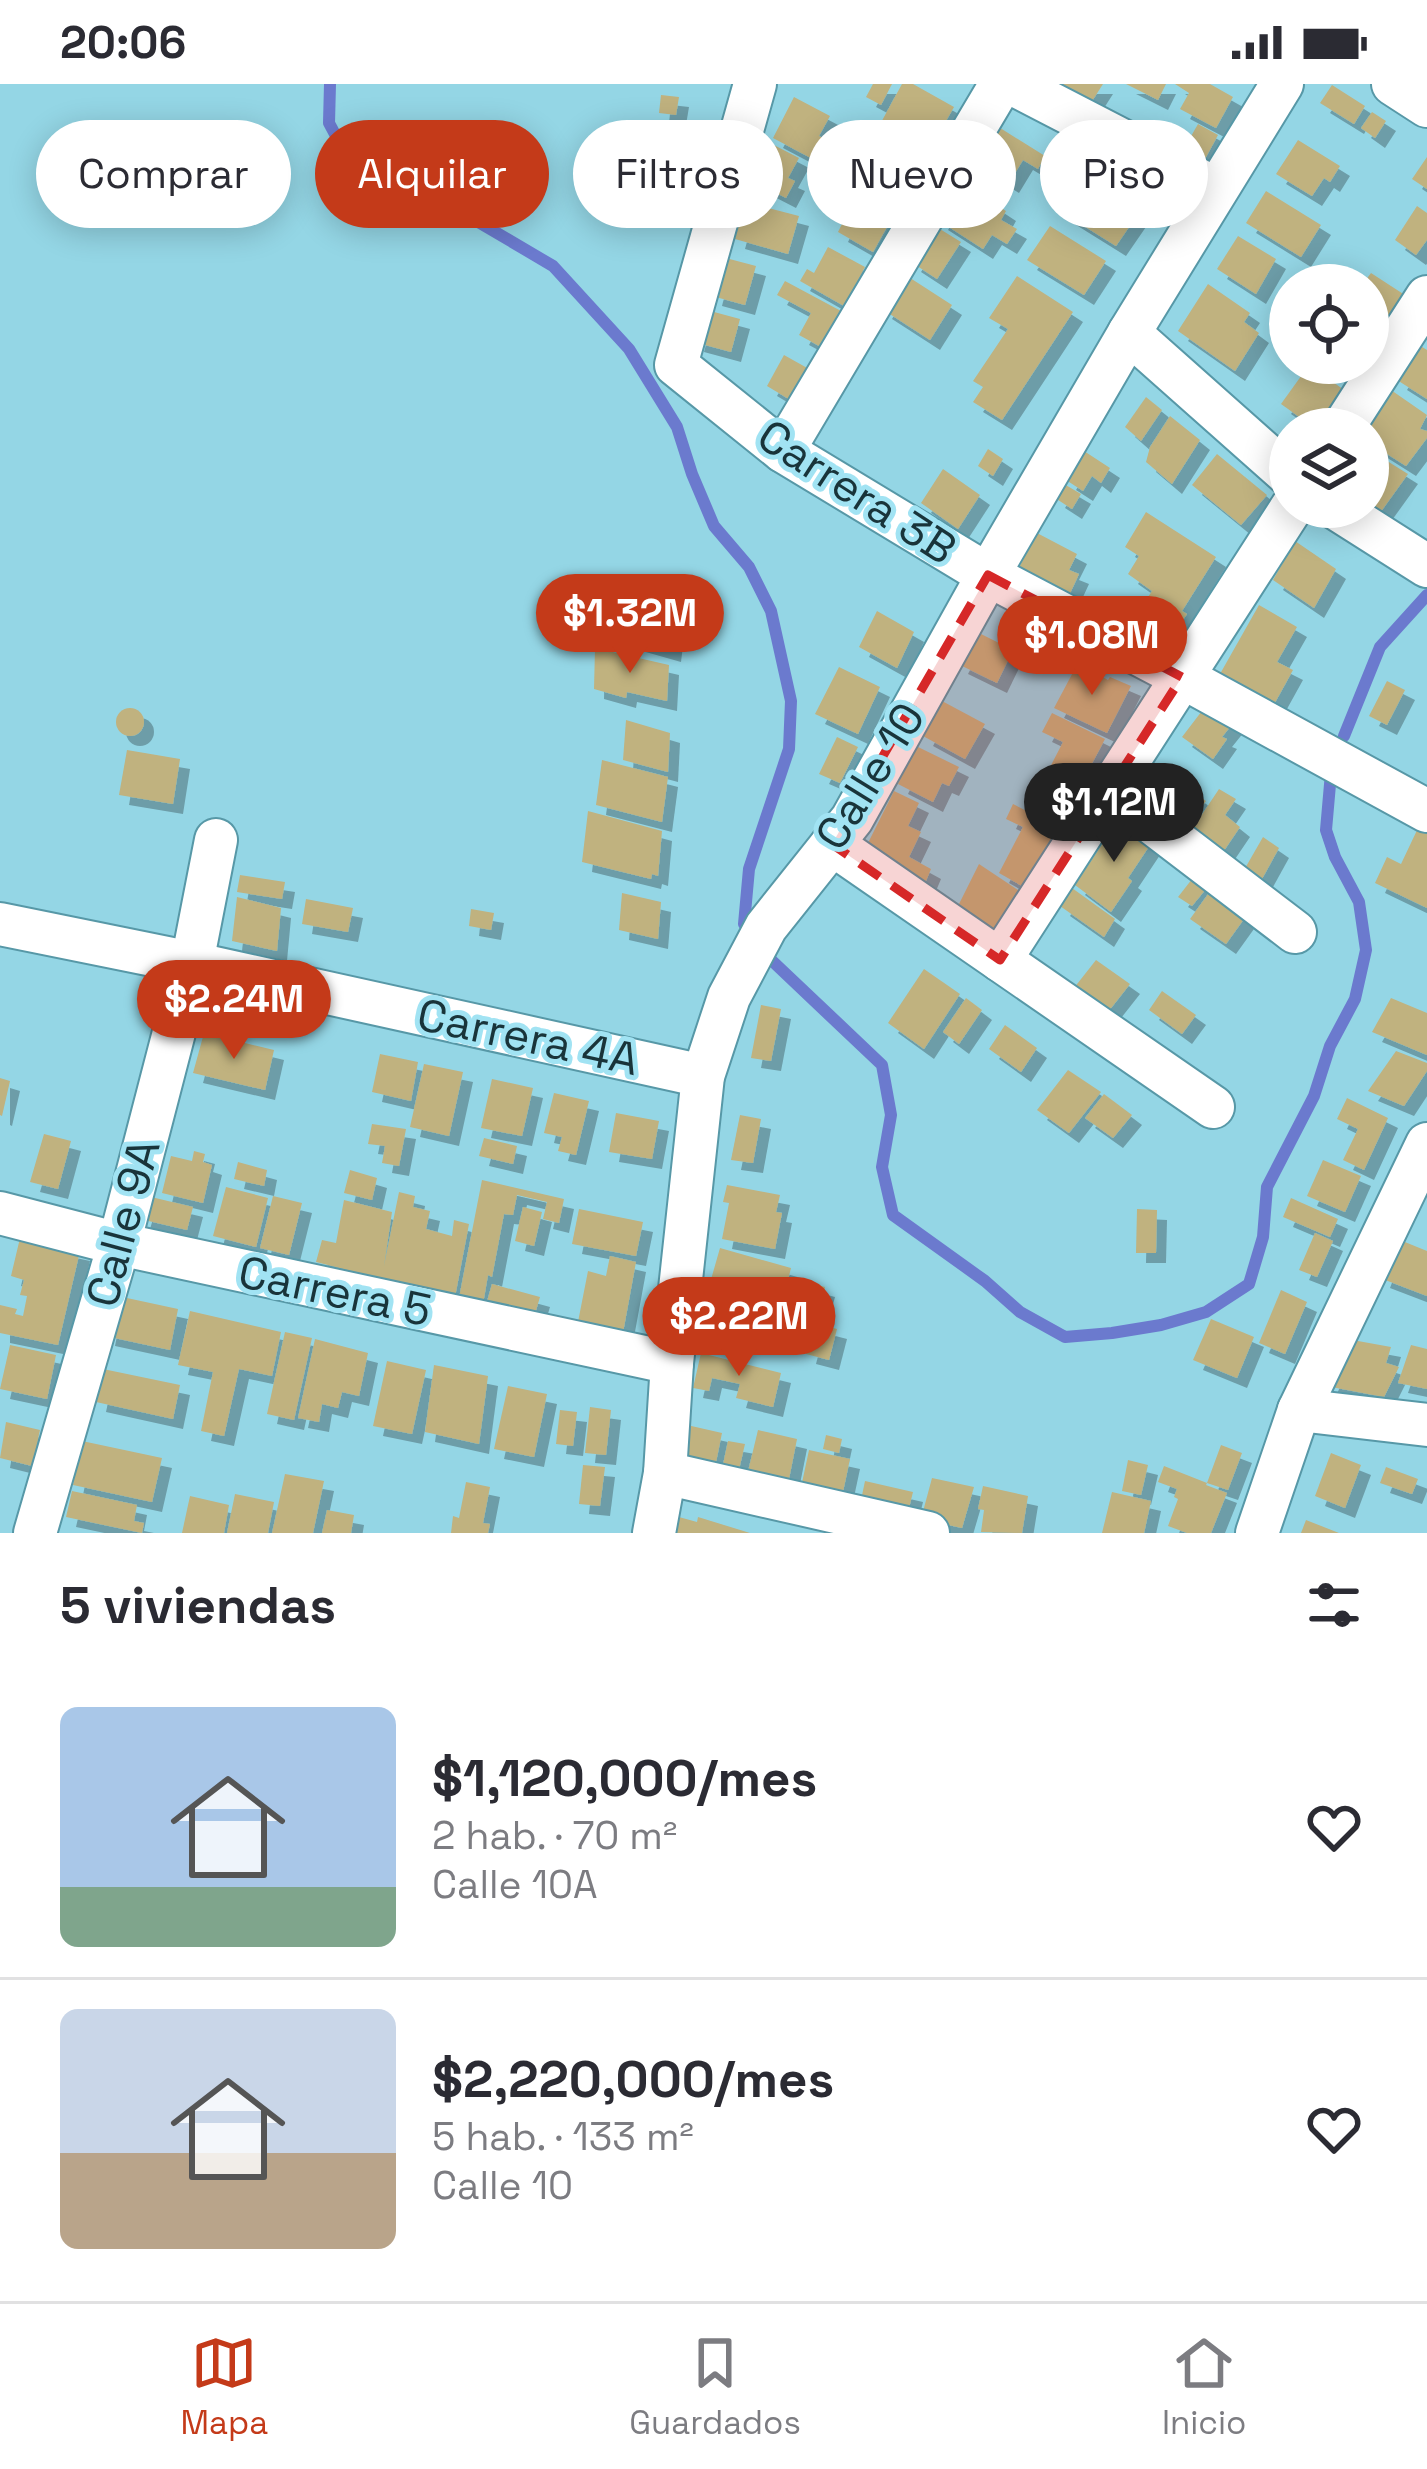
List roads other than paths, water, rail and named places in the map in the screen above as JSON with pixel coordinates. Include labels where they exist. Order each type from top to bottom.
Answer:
[{"type":"street","name":"Carrera 3B","points":[[755,84],[676,365],[783,451],[988,575],[1427,811]]},
{"type":"street","points":[[783,451],[1001,84]]},
{"type":"street","points":[[1013,84],[1216,189]]},
{"type":"street","name":"Calle 10","points":[[654,1533],[703,1076],[729,998],[766,927],[852,818],[1129,333],[1282,84]]},
{"type":"street","points":[[1393,84],[1427,106]]},
{"type":"street","points":[[1356,408],[1427,297]]},
{"type":"street","points":[[1129,333],[1269,457]]},
{"type":"street","points":[[1000,960],[1278,528]]},
{"type":"street","points":[[1367,528],[1427,566]]},
{"type":"street","points":[[1109,790],[1295,932]]},
{"type":"street","name":"Calle 9A","points":[[30,1529],[119,1244],[192,963],[216,840]]},
{"type":"street","points":[[832,844],[1213,1107]]},
{"type":"street","name":"Carrera 4A","points":[[0,924],[703,1076]]},
{"type":"street","points":[[1256,1533],[1299,1410],[1423,1162]]},
{"type":"street","name":"Carrera 5","points":[[0,1214],[672,1363]]},
{"type":"street","points":[[1299,1410],[1427,1425]]},
{"type":"street","points":[[664,1473],[928,1533]]},
{"type":"waterway","points":[[330,84],[329,123],[352,166],[397,191],[458,210],[553,266],[629,349],[677,427],[714,526],[749,567],[771,611],[791,701],[789,749],[749,869],[744,924]]},
{"type":"waterway","points":[[1344,736],[1380,647],[1427,595]]},
{"type":"waterway","points":[[767,956],[882,1065],[891,1115],[882,1167],[893,1215],[1020,1312],[1065,1337],[1161,1325],[1206,1312],[1249,1284],[1263,1237],[1267,1187],[1314,1096],[1330,1046],[1355,999],[1366,950],[1359,902],[1326,830],[1331,773]]}]
